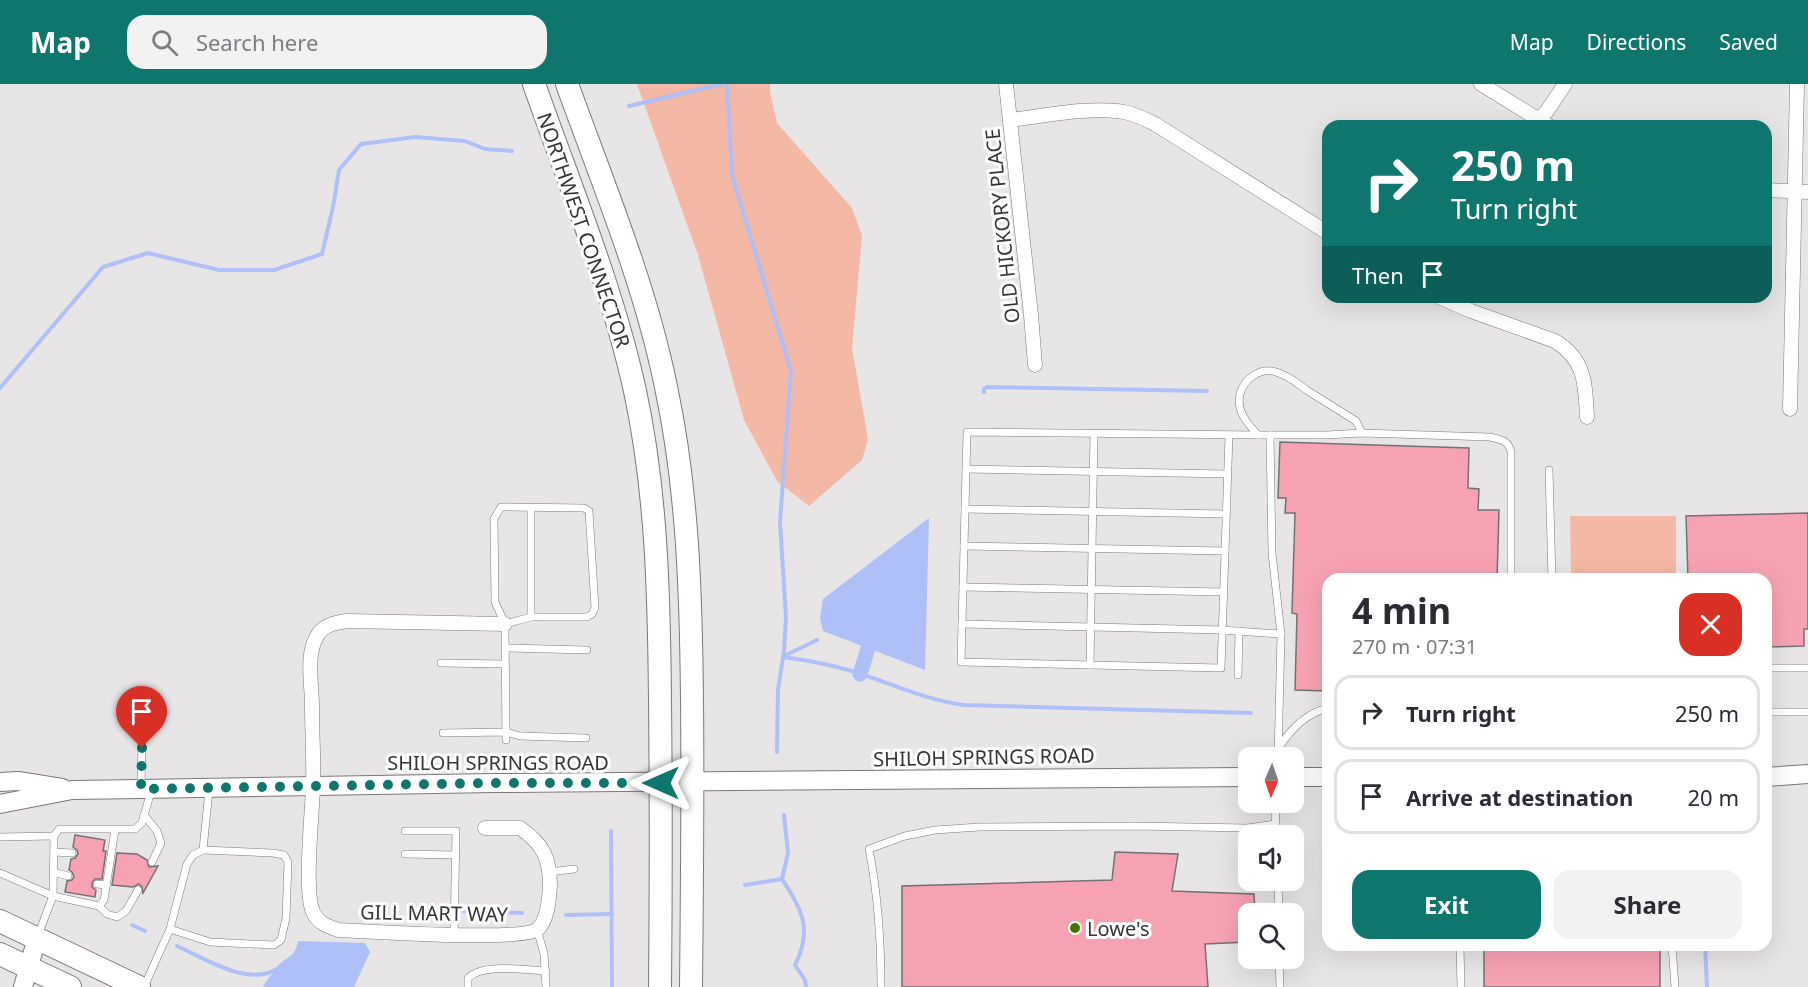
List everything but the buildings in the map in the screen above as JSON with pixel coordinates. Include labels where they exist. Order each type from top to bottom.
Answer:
[{"type":"main road","name":"NORTHWEST CONNECTOR","points":[[534,84],[583,214],[612,303],[635,392],[644,438],[658,583],[661,783],[660,987]]},
{"type":"main road","name":"NORTHWEST CONNECTOR","points":[[567,84],[613,205],[643,295],[666,385],[683,488],[690,580],[693,783],[691,987]]},
{"type":"main road","points":[[0,921],[141,987]]},
{"type":"main road","points":[[0,954],[26,977],[70,987]]},
{"type":"street","name":"OLD HICKORY PLACE","points":[[1006,84],[1035,365]]},
{"type":"street","points":[[1481,84],[1539,120]]},
{"type":"street","points":[[1545,120],[1547,111],[1564,84]]},
{"type":"street","points":[[1790,409],[1801,192],[1797,84]]},
{"type":"street","points":[[1010,120],[1102,110],[1124,112],[1140,117],[1155,124],[1322,229]]},
{"type":"street","points":[[1772,190],[1801,192]]},
{"type":"street","points":[[1453,303],[1555,341],[1565,347],[1578,363],[1583,374],[1587,417]]},
{"type":"street","name":"GILL MART WAY","points":[[505,624],[347,621],[324,627],[315,640],[311,661],[313,786],[310,889],[313,912],[323,925],[338,930],[498,935],[531,933],[537,929]]},
{"type":"street","points":[[1772,777],[1808,774]]},
{"type":"street","name":"SHILOH SPRINGS ROAD","points":[[0,782],[18,781],[72,790],[1238,777]]},
{"type":"street","points":[[1304,777],[1322,777]]},
{"type":"street","name":"SHILOH SPRINGS ROAD","points":[[0,804],[72,790]]},
{"type":"street","points":[[485,828],[520,828],[543,849],[550,872],[546,912],[537,929]]},
{"type":"street","points":[[26,977],[37,938]]},
{"type":"lane","points":[[1258,435],[1241,413],[1240,396],[1248,379],[1256,373],[1265,371],[1274,371],[1286,377],[1356,421],[1362,433]]},
{"type":"lane","points":[[1229,436],[1221,668],[961,662],[967,432],[1229,436],[1362,433],[1490,437],[1505,440],[1511,452],[1511,573]]},
{"type":"lane","points":[[1090,665],[1094,434]]},
{"type":"lane","points":[[1270,435],[1271,537],[1281,634],[1279,747]]},
{"type":"lane","points":[[966,469],[1227,474]]},
{"type":"lane","points":[[1549,470],[1552,573]]},
{"type":"lane","points":[[505,624],[531,617],[587,617],[595,608],[589,511],[584,508],[501,507],[494,519],[495,602],[505,624],[506,736]]},
{"type":"lane","points":[[531,508],[531,617]]},
{"type":"lane","points":[[965,508],[1226,514]]},
{"type":"lane","points":[[964,546],[1225,551]]},
{"type":"lane","points":[[963,587],[1224,592]]},
{"type":"lane","points":[[962,624],[1222,630],[1281,634]]},
{"type":"lane","points":[[1238,675],[1239,631]]},
{"type":"lane","points":[[505,648],[587,650]]},
{"type":"lane","points":[[441,663],[505,664]]},
{"type":"lane","points":[[1772,668],[1808,668]]},
{"type":"lane","points":[[1280,747],[1286,736],[1303,720],[1322,711]]},
{"type":"lane","points":[[1772,712],[1808,712]]},
{"type":"lane","points":[[443,733],[586,738]]},
{"type":"lane","points":[[37,938],[53,896],[54,836],[59,829],[135,829],[142,823],[147,789],[142,734]]},
{"type":"lane","points":[[203,850],[210,787]]},
{"type":"lane","points":[[881,987],[877,891],[869,849],[905,836],[946,829],[1154,826],[1247,828],[1275,824],[1276,813]]},
{"type":"lane","points":[[144,815],[158,831],[161,843],[152,862]]},
{"type":"lane","points":[[99,906],[104,900],[115,830]]},
{"type":"lane","points":[[405,831],[456,831],[454,934]]},
{"type":"lane","points":[[0,837],[54,836]]},
{"type":"lane","points":[[141,987],[171,928],[187,864],[192,855],[203,850],[284,855],[288,862],[286,918],[281,940],[274,945],[210,942],[171,928]]},
{"type":"lane","points":[[54,852],[72,853]]},
{"type":"lane","points":[[405,854],[456,855]]},
{"type":"lane","points":[[102,858],[110,859]]},
{"type":"lane","points":[[550,872],[574,869]]},
{"type":"lane","points":[[53,872],[68,876]]},
{"type":"lane","points":[[0,873],[53,896],[99,906],[107,914],[117,916],[126,911],[138,890]]},
{"type":"lane","points":[[97,884],[106,885]]},
{"type":"lane","points":[[537,929],[544,954],[546,987]]},
{"type":"lane","points":[[1460,951],[1461,987]]},
{"type":"lane","points":[[1672,951],[1675,987]]},
{"type":"lane","points":[[468,987],[468,978],[474,972],[489,969],[546,971]]},
{"type":"lane","points":[[1279,969],[1280,987]]},
{"type":"shaded area","points":[[637,84],[770,84],[777,123],[852,208],[862,236],[852,348],[868,439],[862,460],[809,506],[777,481],[744,420],[698,255]]},
{"type":"shaded area","points":[[1570,516],[1676,516],[1676,573],[1571,573]]},
{"type":"water","points":[[929,518],[925,670],[823,631],[820,618],[823,599]]},
{"type":"water","points":[[298,941],[365,943],[370,952],[354,987],[263,986],[278,966],[293,953]]},
{"type":"waterway","points":[[629,106],[722,84]]},
{"type":"waterway","points":[[727,84],[732,175],[791,371],[780,522],[786,617],[778,690],[777,752]]},
{"type":"waterway","points":[[0,388],[103,267],[148,253],[219,270],[274,270],[322,254],[339,170],[361,144],[415,137],[465,141],[485,149],[512,151]]},
{"type":"waterway","points":[[984,392],[987,387],[1207,391]]},
{"type":"waterway","points":[[784,656],[817,640]]},
{"type":"waterway","points":[[860,674],[870,642]]},
{"type":"waterway","points":[[783,657],[816,662],[863,674],[920,695],[964,705],[1251,713]]},
{"type":"waterway","points":[[784,815],[788,853],[782,879],[795,900],[803,920],[803,941],[795,965],[805,980],[806,987]]},
{"type":"waterway","points":[[611,831],[612,987]]},
{"type":"waterway","points":[[745,885],[782,879]]},
{"type":"waterway","points":[[432,912],[445,910]]},
{"type":"waterway","points":[[463,911],[522,913]]},
{"type":"waterway","points":[[566,915],[612,914]]},
{"type":"waterway","points":[[132,925],[145,931]]},
{"type":"waterway","points":[[177,946],[226,969],[240,973],[265,974],[277,969]]},
{"type":"waterway","points":[[1705,951],[1707,987]]},
{"type":"place","name":"Lowe's","points":[[1075,928]]},
{"type":"route","points":[[142,748],[141,789],[495,783],[661,783]]}]
